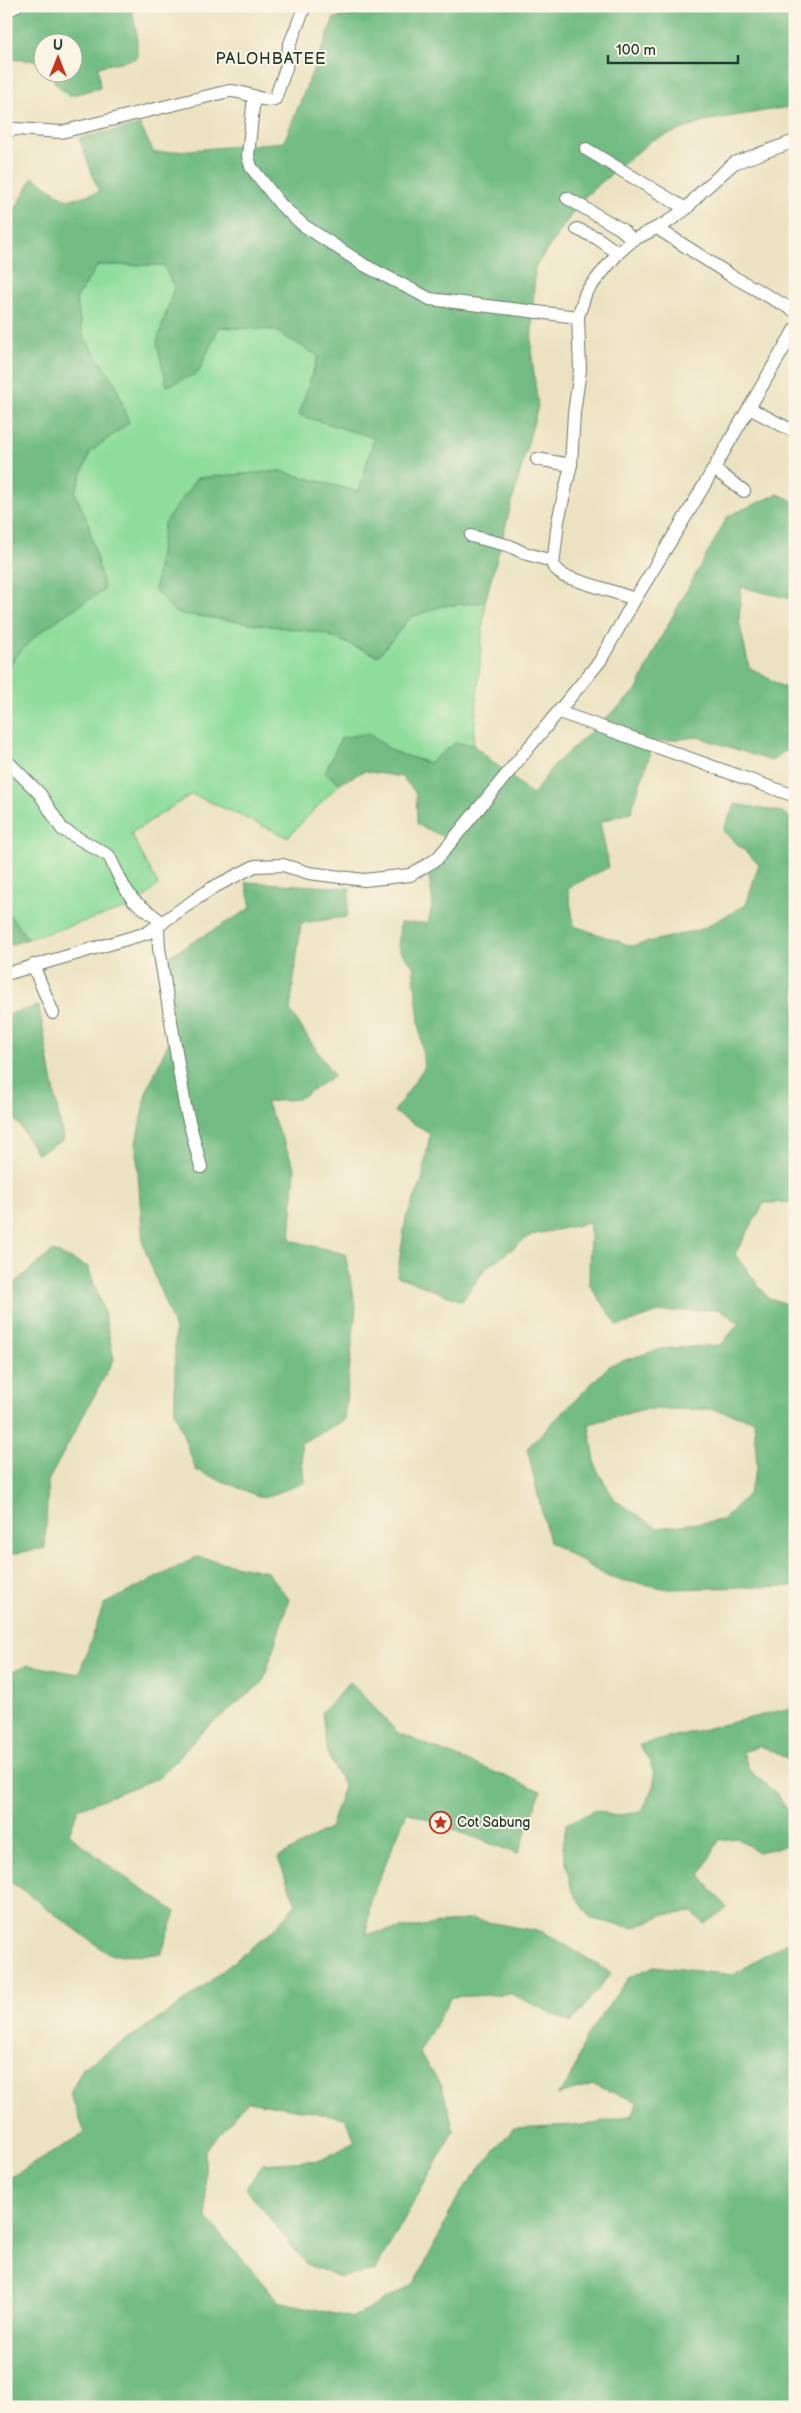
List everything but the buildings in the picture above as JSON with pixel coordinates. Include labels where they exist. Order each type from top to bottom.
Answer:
[{"type":"street","points":[[6,12],[16,6]]},
{"type":"street","points":[[6,131],[61,132],[229,91],[239,91],[272,101],[278,97],[286,68],[289,46],[305,6]]},
{"type":"street","points":[[254,96],[248,156],[251,167],[281,205],[303,225],[364,265],[430,299],[578,317]]},
{"type":"street","points":[[635,599],[564,576],[555,569],[552,561],[558,521],[571,465],[574,413],[580,370],[578,317],[582,300],[592,282],[618,253],[633,240],[657,228],[686,209],[701,192],[734,163],[795,142]]},
{"type":"street","points":[[586,149],[686,209]]},
{"type":"street","points":[[567,198],[621,229],[633,240]]},
{"type":"street","points":[[657,228],[723,271],[795,310]]},
{"type":"street","points":[[577,229],[597,238],[618,253]]},
{"type":"street","points":[[6,974],[134,938],[160,925],[212,888],[255,866],[284,865],[309,873],[364,880],[410,875],[437,858],[600,661],[749,408],[789,351],[795,329]]},
{"type":"street","points":[[749,408],[795,432]]},
{"type":"street","points":[[537,459],[571,465]]},
{"type":"street","points":[[714,469],[744,491]]},
{"type":"street","points":[[470,536],[510,546],[524,553],[552,561]]},
{"type":"street","points":[[559,712],[795,796]]},
{"type":"street","points":[[6,760],[40,794],[62,829],[109,856],[123,885],[133,900],[160,925],[159,948],[185,1106],[201,1167]]},
{"type":"street","points":[[33,965],[53,1013]]},
{"type":"green space","points":[[6,6],[131,6],[137,34],[137,58],[98,67],[100,88],[68,96],[55,83],[82,82],[82,32],[32,32],[32,60],[6,59]]},
{"type":"green space","points":[[359,6],[795,6],[795,106],[710,120],[652,140],[583,198],[535,267],[531,351],[538,406],[485,602],[442,606],[411,617],[378,656],[323,633],[176,613],[155,590],[164,524],[197,478],[280,471],[359,492],[374,438],[299,415],[318,356],[274,330],[219,327],[198,373],[167,386],[157,343],[174,288],[164,265],[98,265],[76,299],[83,336],[116,385],[129,423],[90,452],[75,493],[88,523],[104,590],[36,636],[14,659],[6,673],[6,205],[16,208],[33,177],[67,200],[99,192],[79,138],[140,125],[154,153],[284,142],[334,18],[356,15]]},
{"type":"green space","points":[[98,265],[164,265],[174,288],[157,343],[198,373],[219,327],[274,330],[318,356],[299,415],[374,437],[359,492],[280,471],[197,478],[164,524],[155,590],[176,613],[323,633],[378,656],[411,617],[442,606],[485,602],[473,745],[455,743],[429,763],[394,752],[368,733],[325,773],[340,783],[288,837],[192,794],[131,833],[158,885],[137,905],[28,939],[6,912],[6,673],[14,659],[36,636],[104,590],[88,523],[75,493],[90,452],[129,423],[116,385],[83,336],[76,298]]},
{"type":"green space","points":[[778,494],[795,502],[795,600],[741,587],[739,621],[749,667],[795,694],[795,743],[772,761],[698,737],[654,742],[631,812],[600,822],[609,867],[568,888],[574,926],[632,946],[702,929],[746,905],[759,864],[723,831],[735,804],[782,812],[795,821],[795,1202],[764,1203],[735,1254],[767,1297],[795,1307],[795,1586],[669,1589],[610,1578],[549,1542],[527,1448],[610,1365],[660,1349],[721,1345],[739,1323],[719,1309],[659,1312],[618,1326],[589,1284],[590,1223],[531,1235],[486,1268],[462,1301],[397,1276],[406,1218],[422,1181],[430,1133],[394,1112],[424,1068],[413,966],[398,948],[400,923],[428,923],[433,902],[427,866],[452,841],[417,824],[416,793],[402,777],[364,771],[340,783],[325,773],[341,738],[368,733],[394,752],[429,763],[455,743],[473,745],[533,795],[552,767],[637,690],[659,641],[728,516]],"holes":[[[644,1409],[712,1409],[754,1420],[757,1467],[749,1493],[723,1520],[657,1528],[615,1500],[596,1468],[589,1424]]]},
{"type":"green space","points":[[246,882],[350,888],[347,917],[301,923],[290,1011],[334,1076],[298,1099],[266,1102],[295,1168],[290,1240],[345,1254],[356,1307],[344,1420],[301,1443],[304,1483],[263,1498],[196,1470],[175,1412],[175,1329],[143,1244],[136,1143],[146,1093],[171,1037],[169,956],[251,908]]},
{"type":"green space","points":[[7,912],[28,939],[6,946]]},
{"type":"green space","points":[[39,1006],[63,1140],[37,1154],[6,1104],[6,1015]]},
{"type":"green space","points":[[53,1251],[88,1267],[104,1312],[114,1359],[48,1481],[45,1548],[6,1555],[6,1290]]},
{"type":"green space","points":[[197,1557],[267,1572],[289,1599],[263,1682],[205,1729],[160,1777],[78,1809],[69,1834],[113,1869],[176,1912],[161,1954],[110,1955],[20,1888],[6,1880],[6,1675],[28,1665],[79,1674],[104,1604]]},
{"type":"green space","points":[[350,1682],[398,1733],[541,1791],[518,1854],[407,1812],[371,1898],[366,1934],[471,1919],[544,1932],[611,1973],[571,2023],[512,1994],[451,1997],[419,2053],[442,2086],[454,2131],[375,2271],[340,2277],[306,2264],[246,2188],[263,2164],[321,2160],[355,2142],[346,2118],[248,2101],[205,2151],[206,2217],[278,2301],[353,2318],[415,2283],[460,2193],[513,2128],[594,2124],[633,2115],[638,2102],[593,2085],[557,2095],[571,2078],[585,2039],[628,1978],[654,1966],[733,1975],[795,1937],[795,2407],[6,2407],[6,2180],[85,2133],[70,2094],[83,2068],[183,2003],[272,1931],[296,1904],[278,1858],[330,1828],[344,1786],[327,1753],[322,1712]]},
{"type":"green space","points":[[795,1707],[795,1762],[760,1746],[743,1752],[749,1770],[777,1794],[795,1819],[795,1839],[790,1845],[758,1852],[737,1838],[719,1840],[700,1876],[727,1908],[704,1924],[692,1912],[662,1915],[634,1928],[592,1919],[572,1891],[563,1849],[566,1824],[596,1810],[614,1816],[641,1812],[651,1792],[654,1778],[651,1764],[639,1745]]},
{"type":"place","name":"Cot Sabung","points":[[441,1822]]},
{"type":"district","name":"PALOHBATEE","points":[[271,58]]}]
